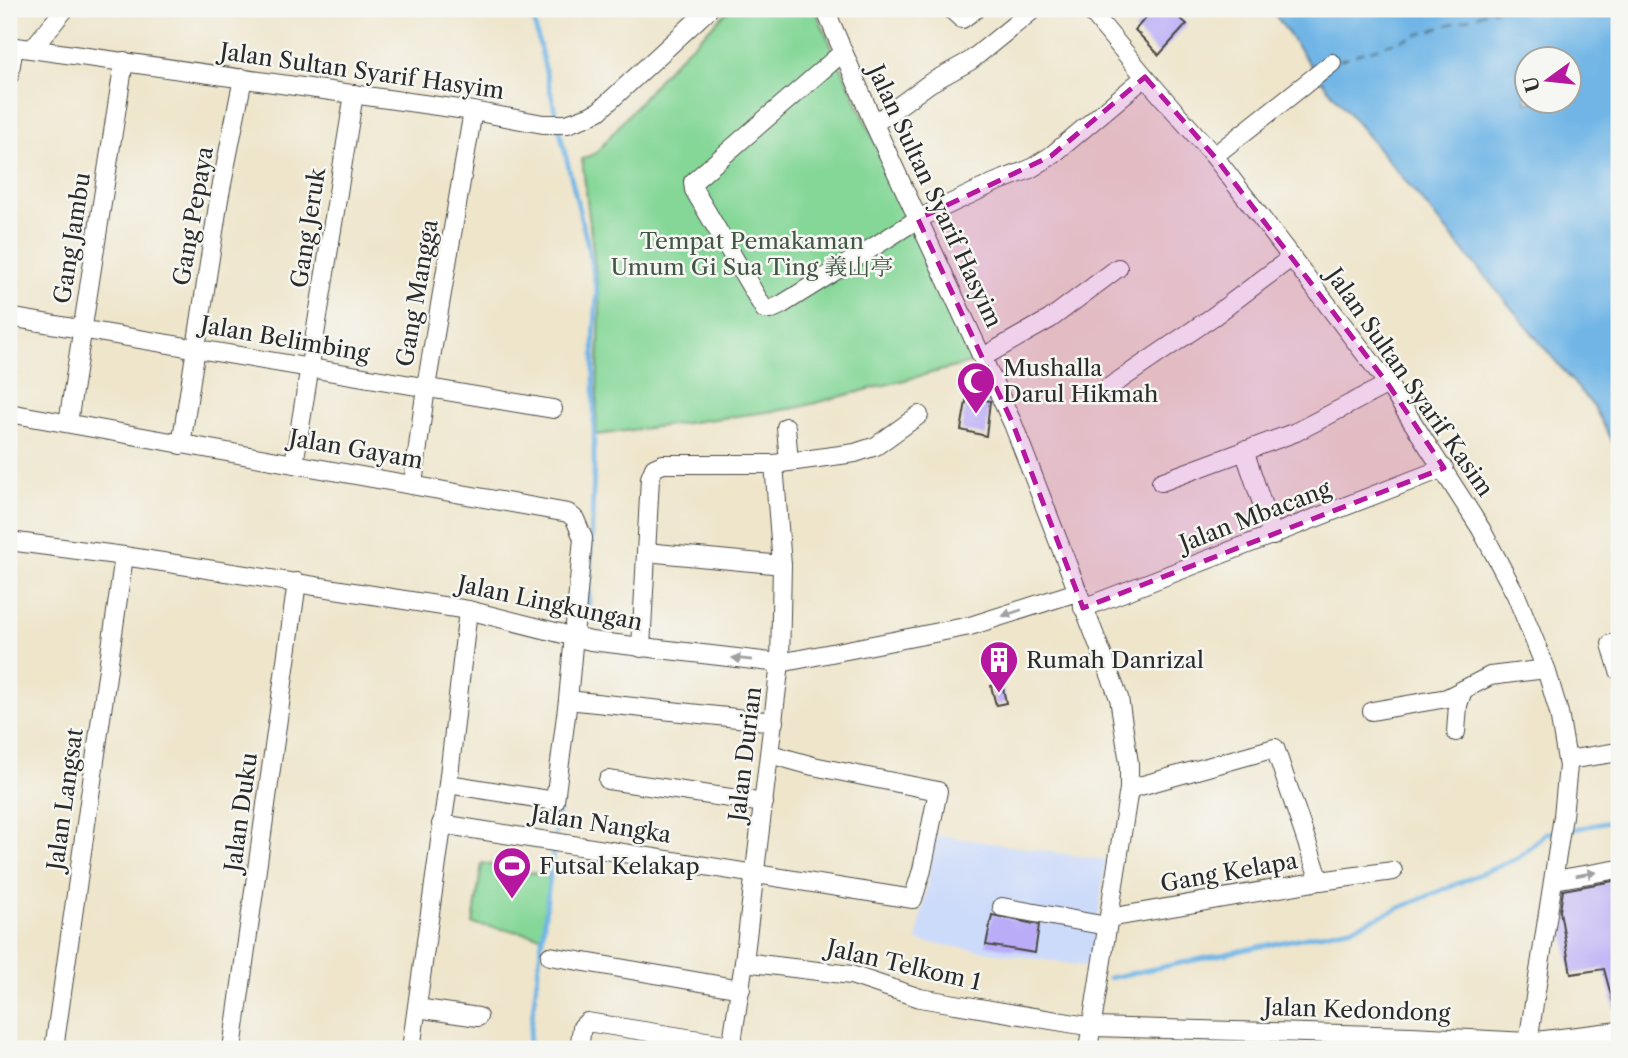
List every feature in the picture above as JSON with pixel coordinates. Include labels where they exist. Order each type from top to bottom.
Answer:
[{"type":"street","points":[[32,49],[65,9]]},
{"type":"street","name":"Jalan Sultan Syarif Hasyim","points":[[11,46],[473,111],[543,124],[567,124],[599,111],[709,9]]},
{"type":"street","name":"Jalan Sultan Syarif Hasyim","points":[[825,9],[874,124],[1013,425],[1119,698],[1129,763],[1129,789],[1088,1049]]},
{"type":"street","points":[[951,9],[962,19],[976,9]]},
{"type":"street","points":[[874,124],[930,83],[970,61],[1034,9]]},
{"type":"street","name":"Jalan Sultan Syarif Kasim","points":[[1089,9],[1214,156],[1388,384],[1444,468],[1481,529],[1516,595],[1546,669],[1559,713],[1567,760],[1563,816],[1528,1046]]},
{"type":"street","points":[[9,76],[11,46]]},
{"type":"street","points":[[843,52],[695,179],[694,190],[764,309],[770,310],[781,305],[918,219],[1030,169],[1051,156],[1145,77]]},
{"type":"street","name":"Gang Jambu","points":[[68,422],[124,61]]},
{"type":"street","points":[[1214,156],[1332,63]]},
{"type":"street","name":"Gang Pepaya","points":[[181,445],[219,199],[243,78]]},
{"type":"street","name":"Gang Jeruk","points":[[294,464],[354,94]]},
{"type":"street","name":"Gang Mangga","points":[[413,484],[426,387],[473,111]]},
{"type":"street","points":[[1108,388],[1214,316],[1292,257]]},
{"type":"street","points":[[983,357],[1050,319],[1118,268]]},
{"type":"street","name":"Jalan Belimbing","points":[[9,317],[553,409]]},
{"type":"street","points":[[1161,482],[1296,432],[1388,384]]},
{"type":"street","name":"Jalan Gayam","points":[[9,413],[568,513],[575,519],[583,538],[583,638]]},
{"type":"street","points":[[640,648],[650,478],[658,465],[781,463],[832,457],[876,446],[919,415]]},
{"type":"street","name":"Jalan Durian","points":[[731,1047],[741,989],[780,663],[781,463],[786,427]]},
{"type":"street","points":[[1244,450],[1273,536]]},
{"type":"street","name":"Jalan Mbacang","points":[[1080,600],[1273,536],[1444,468]]},
{"type":"street","name":"Jalan Lingkungan","points":[[9,541],[297,582],[468,610],[583,638],[640,648],[780,663],[971,626],[1080,600]]},
{"type":"street","points":[[646,552],[782,565]]},
{"type":"street","name":"Jalan Langsat","points":[[54,1049],[124,556]]},
{"type":"street","name":"Jalan Duku","points":[[232,1049],[297,582]]},
{"type":"street","points":[[411,1049],[448,785],[468,610]]},
{"type":"street","points":[[448,785],[555,801],[568,700],[583,638]]},
{"type":"street","points":[[1611,643],[1619,671]]},
{"type":"street","points":[[1372,711],[1447,698],[1490,676],[1546,669]]},
{"type":"street","points":[[1456,732],[1458,705],[1463,690]]},
{"type":"street","points":[[568,700],[774,722]]},
{"type":"street","name":"Gang Kelapa","points":[[1108,922],[1320,881],[1275,748],[1129,789]]},
{"type":"street","points":[[1567,760],[1619,752]]},
{"type":"street","name":"Jalan Nangka","points":[[441,824],[913,899],[922,870],[938,791],[813,766],[770,754]]},
{"type":"street","points":[[608,780],[764,803]]},
{"type":"street","points":[[1554,880],[1619,869]]},
{"type":"street","points":[[1320,881],[1393,871]]},
{"type":"street","points":[[1002,907],[1108,922]]},
{"type":"street","points":[[550,956],[741,989]]},
{"type":"street","name":"Jalan Telkom 1","points":[[744,961],[839,973],[920,998],[1093,1027]]},
{"type":"street","points":[[417,1008],[478,1017]]},
{"type":"street","points":[[579,1049],[582,1027],[587,1022],[731,1047]]},
{"type":"street","name":"Jalan Kedondong","points":[[1093,1027],[1412,1036],[1528,1046],[1619,1031]]},
{"type":"highlighted area","points":[[1145,77],[1214,156],[1388,384],[1444,468],[1083,608],[1013,424],[918,219],[1051,156]]},
{"type":"shaded area","points":[[936,835],[1106,860],[1091,967],[917,941]]},
{"type":"shaded area","points":[[1616,1043],[1617,1049],[1550,1049]]},
{"type":"green space","name":"Tempat Pemakaman Umum Gi Sua Ting 義山亭","points":[[730,9],[815,9],[974,362],[796,408],[596,435],[600,307],[582,159],[596,153],[670,66]]},
{"type":"green space","name":"Futsal Kelakap","points":[[482,863],[549,876],[542,936],[473,924]]},
{"type":"water","points":[[1271,9],[1619,9],[1619,454],[1594,407],[1321,80]]},
{"type":"building","points":[[1153,9],[1169,9],[1187,24],[1159,55],[1135,30]]},
{"type":"building","name":"Mushalla Darul Hikmah","points":[[967,396],[990,401],[986,436],[961,430]]},
{"type":"building","name":"Rumah Danrizal","points":[[1002,683],[1006,703],[996,705],[991,686]]},
{"type":"building","points":[[1619,880],[1619,1013],[1616,1014],[1604,969],[1571,974],[1560,911],[1563,890]]},
{"type":"building","points":[[992,915],[1039,925],[1035,953],[986,945]]},
{"type":"waterway","points":[[531,9],[557,119]]},
{"type":"waterway","points":[[559,128],[597,292],[589,601],[583,636]]},
{"type":"waterway","points":[[555,837],[559,804]]},
{"type":"waterway","points":[[1564,831],[1619,820]]},
{"type":"waterway","points":[[1109,978],[1354,927],[1518,858],[1546,833],[1556,832]]},
{"type":"waterway","points":[[528,1049],[554,845]]},
{"type":"ferry route","points":[[1340,60],[1497,9]]},
{"type":"place","name":"Mushalla Darul Hikmah","points":[[976,415]]},
{"type":"place","name":"Rumah Danrizal","points":[[999,694]]},
{"type":"place","name":"Futsal Kelakap","points":[[512,900]]}]
